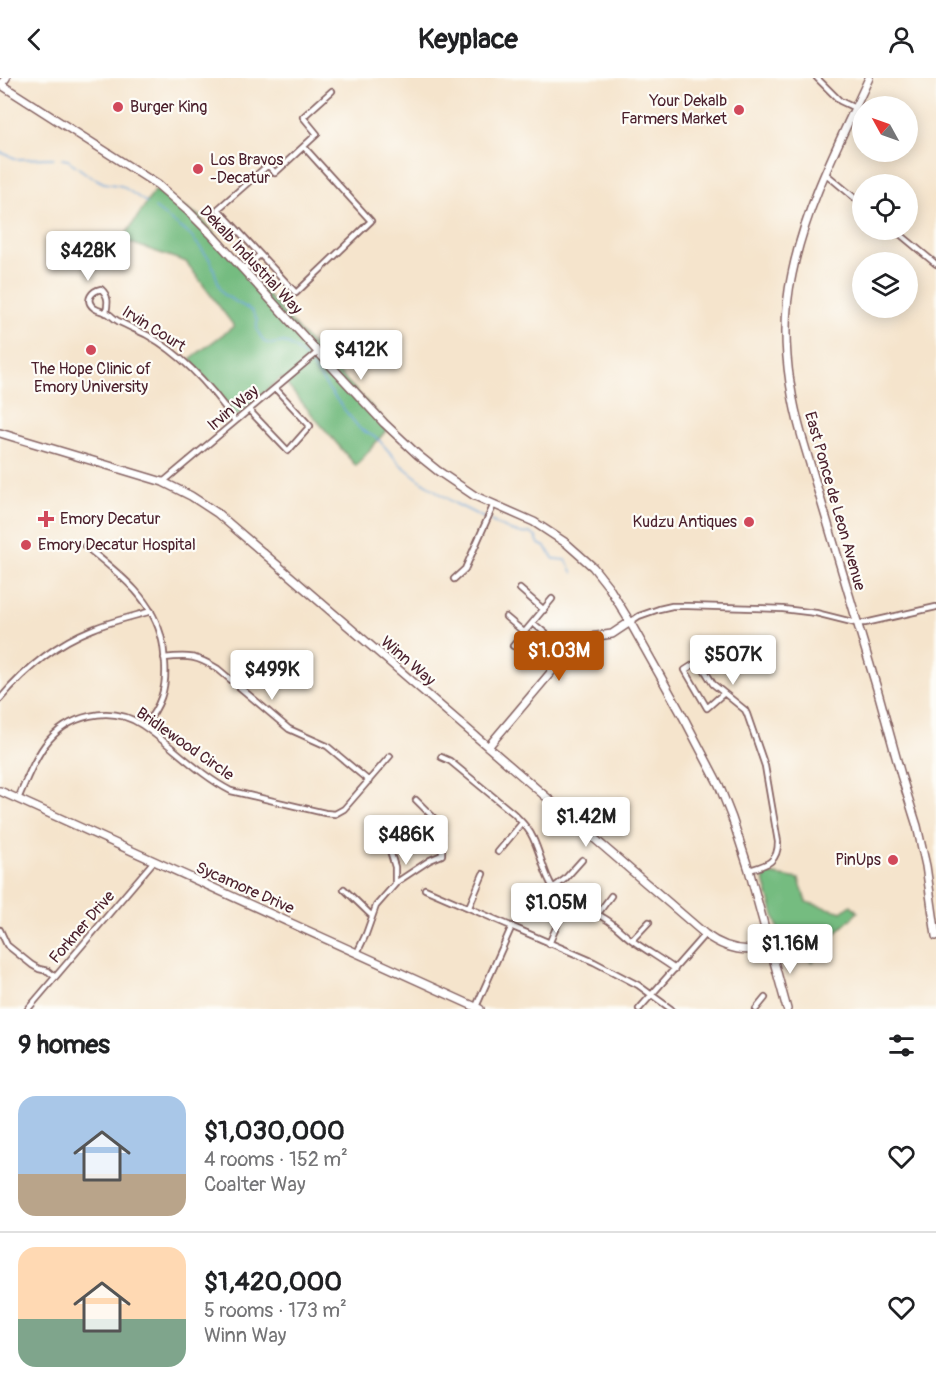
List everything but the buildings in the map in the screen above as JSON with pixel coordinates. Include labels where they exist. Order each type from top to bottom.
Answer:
[{"type":"main road","points":[[0,84],[6,78]]},
{"type":"main road","name":"East Ponce de Leon Avenue","points":[[861,96],[869,78]]},
{"type":"main road","name":"Dekalb Industrial Way","points":[[0,84],[158,185],[194,217],[384,423],[418,455],[475,496],[534,522],[566,543],[593,567],[608,586],[630,622],[719,785],[749,870],[787,1009]]},
{"type":"main road","name":"East Ponce de Leon Avenue","points":[[852,115],[826,174],[800,243],[792,274],[786,323],[787,365],[797,419],[917,826],[926,866],[936,936]]},
{"type":"main road","name":"Winn Way","points":[[0,433],[164,482],[217,513],[705,934],[734,949],[748,950],[770,946]]},
{"type":"main road","points":[[488,747],[582,638],[612,634],[630,622]]},
{"type":"main road","name":"Sycamore Drive","points":[[0,790],[477,1008]]},
{"type":"street","points":[[817,78],[840,101],[852,107]]},
{"type":"street","points":[[304,147],[371,221],[296,293],[218,209],[268,165],[275,173],[317,134],[303,117],[332,91]]},
{"type":"street","points":[[826,174],[852,196]]},
{"type":"street","points":[[907,240],[936,264]]},
{"type":"street","points":[[243,269],[260,255]]},
{"type":"street","name":"Irvin Court","points":[[106,313],[107,295],[101,289],[96,290],[91,294],[89,300],[91,305],[161,344],[189,365],[235,421]]},
{"type":"street","name":"Irvin Way","points":[[164,482],[318,352]]},
{"type":"street","points":[[249,410],[288,451],[310,426],[275,388]]},
{"type":"street","points":[[454,579],[465,569],[495,504]]},
{"type":"street","points":[[86,546],[129,582],[151,611],[162,640],[165,668],[164,692],[158,708],[144,726]]},
{"type":"street","points":[[520,589],[544,610]]},
{"type":"street","points":[[513,646],[552,599]]},
{"type":"street","points":[[630,622],[652,610],[672,606],[783,609],[816,613],[856,623],[873,622],[936,607]]},
{"type":"street","points":[[0,699],[25,672],[58,647],[95,628],[151,611]]},
{"type":"street","points":[[506,617],[525,633]]},
{"type":"street","points":[[533,623],[568,652]]},
{"type":"street","points":[[164,658],[184,656],[207,662],[289,729],[327,746],[369,781]]},
{"type":"street","points":[[724,693],[707,708],[685,670],[699,661],[712,684],[724,693],[745,710],[765,766],[778,852],[772,861],[749,870]]},
{"type":"street","name":"Bridlewood Circle","points":[[18,799],[45,745],[59,730],[84,717],[103,714],[123,716],[144,726],[226,788],[330,814],[340,811],[349,804],[390,756]]},
{"type":"street","points":[[441,757],[450,761],[522,823],[532,835],[547,876],[560,897],[575,907],[605,918],[632,940],[675,969]]},
{"type":"street","points":[[357,953],[376,906],[394,884],[430,860],[442,855],[442,836],[438,821],[416,800]]},
{"type":"street","points":[[498,852],[522,823]]},
{"type":"street","points":[[390,851],[395,867],[394,884]]},
{"type":"street","points":[[553,888],[566,879],[582,860]]},
{"type":"street","name":"Forkner Drive","points":[[28,1009],[154,861]]},
{"type":"street","points":[[469,907],[483,874]]},
{"type":"street","points":[[344,889],[372,916]]},
{"type":"street","points":[[425,889],[594,963],[638,985],[671,1009]]},
{"type":"street","points":[[597,915],[611,896]]},
{"type":"street","points":[[549,944],[567,903]]},
{"type":"street","points":[[632,940],[649,922]]},
{"type":"street","points":[[477,1008],[512,927]]},
{"type":"street","points":[[0,930],[7,945],[39,969],[48,970],[55,977]]},
{"type":"street","points":[[639,1009],[705,934]]},
{"type":"street","points":[[756,1009],[765,998]]},
{"type":"green space","points":[[155,190],[198,215],[300,332],[390,426],[356,466],[281,378],[236,418],[190,359],[234,326],[186,262],[122,240]]},
{"type":"green space","points":[[762,873],[799,879],[806,902],[842,912],[851,905],[858,912],[812,962],[781,940]]},
{"type":"waterway","points":[[0,152],[17,159],[54,158]]},
{"type":"waterway","points":[[62,159],[68,160],[88,175],[104,183],[122,186],[147,203]]},
{"type":"waterway","points":[[155,208],[191,236],[211,261],[224,295],[252,311],[257,320],[257,330],[264,342],[271,344],[284,342],[305,357]]},
{"type":"waterway","points":[[310,364],[360,429],[378,439],[400,464],[420,480],[454,503],[484,518]]},
{"type":"waterway","points":[[491,521],[515,532],[530,533],[554,559],[566,560],[573,573]]},
{"type":"place","name":"Burger King","points":[[118,107]]},
{"type":"place","name":"Your Dekalb Farmers Market","points":[[739,110]]},
{"type":"place","name":"Los Bravos -Decatur","points":[[198,169]]},
{"type":"place","name":"The Hope Clinic of Emory University","points":[[91,350]]},
{"type":"place","name":"Emory Decatur","points":[[46,519]]},
{"type":"place","name":"Kudzu Antiques","points":[[749,522]]},
{"type":"place","name":"Emory Decatur Hospital","points":[[26,545]]},
{"type":"place","name":"PinUps","points":[[893,860]]}]
